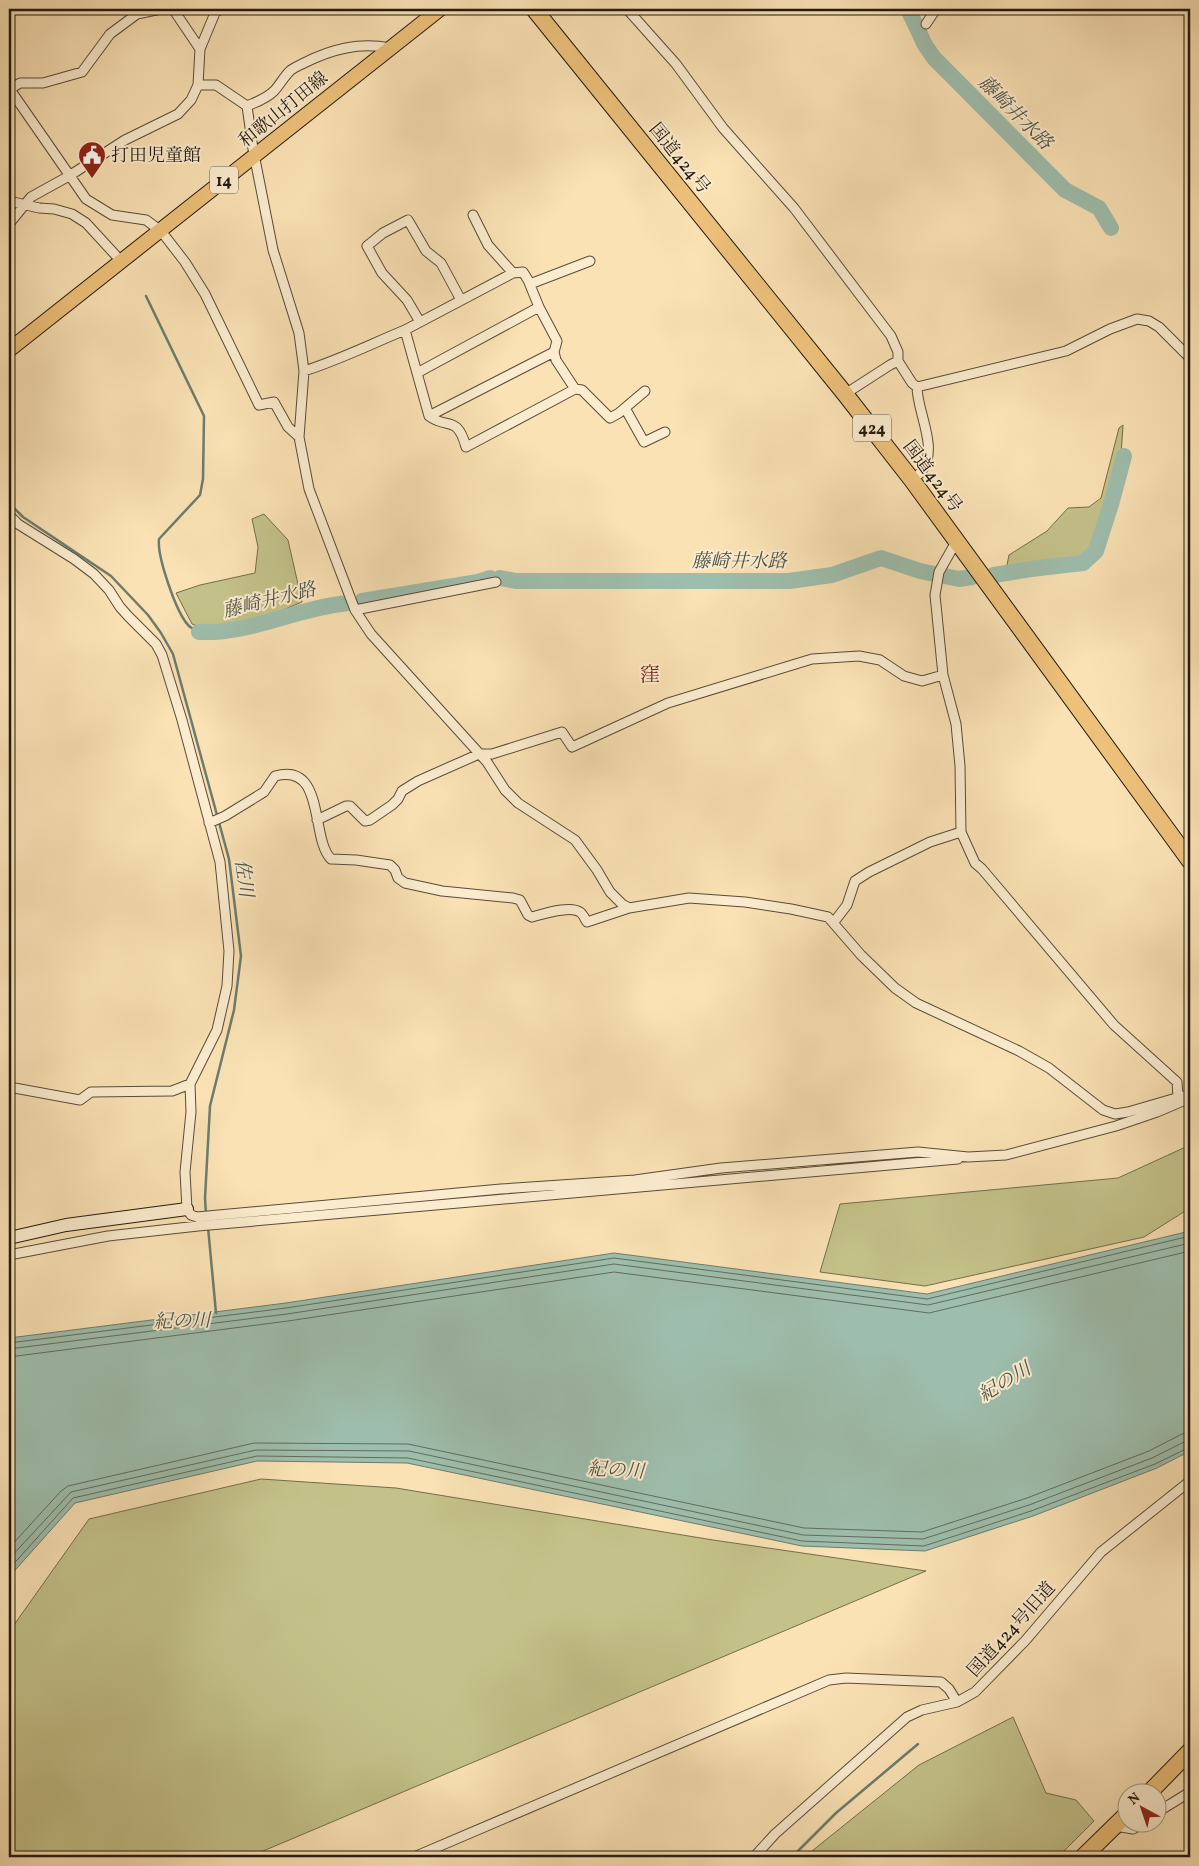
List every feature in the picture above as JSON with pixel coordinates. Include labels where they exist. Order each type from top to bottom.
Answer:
[{"type":"highway","name":"国道424号","points":[[534,9],[845,394],[912,480],[1190,861]]},
{"type":"highway","points":[[1158,1784],[1190,1751]]},
{"type":"highway","points":[[1083,1857],[1116,1825]]},
{"type":"main road","name":"和歌山打田線","points":[[9,350],[440,9]]},
{"type":"street","points":[[161,9],[137,14],[110,34],[82,72],[44,83],[20,83],[9,89],[86,199],[112,215],[146,220],[160,231],[185,262],[205,294],[259,405],[274,402],[288,427],[299,437]]},
{"type":"street","points":[[173,9],[200,49]]},
{"type":"street","points":[[9,224],[31,197],[69,176],[125,140],[178,114],[191,100],[198,85],[200,49],[216,13],[220,9]]},
{"type":"street","points":[[627,9],[676,64],[723,128],[794,208],[891,336],[898,352],[898,361],[912,383],[917,387]]},
{"type":"street","points":[[926,24],[936,9]]},
{"type":"street","points":[[247,106],[274,92],[290,71],[314,58],[338,49],[357,46],[373,44],[390,48]]},
{"type":"street","points":[[198,85],[216,85],[247,106],[254,156],[273,250],[299,334],[304,371],[299,437],[309,489],[355,610],[371,634],[487,762],[505,790],[518,803],[575,840],[610,892],[629,908]]},
{"type":"street","points":[[9,201],[72,214],[86,223],[121,261]]},
{"type":"street","points":[[472,215],[488,245],[513,273]]},
{"type":"street","points":[[420,322],[407,300],[382,273],[367,246],[382,233],[408,220],[426,251],[441,264],[461,300]]},
{"type":"street","points":[[530,284],[590,261]]},
{"type":"street","points":[[304,371],[337,360],[358,349],[405,330],[513,273],[523,272],[557,341],[554,352],[556,360],[575,388],[582,390],[610,418],[645,391]]},
{"type":"street","points":[[417,373],[539,307]]},
{"type":"street","points":[[917,387],[1066,351],[1127,322],[1141,319],[1159,327],[1190,358]]},
{"type":"street","points":[[405,330],[429,416],[434,420],[452,424],[460,432],[466,447],[575,388]]},
{"type":"street","points":[[429,416],[554,352]]},
{"type":"street","points":[[845,394],[898,361]]},
{"type":"street","points":[[912,480],[924,468],[929,444],[917,396],[917,387]]},
{"type":"street","points":[[625,408],[644,442],[665,432]]},
{"type":"street","points":[[9,515],[18,524],[74,559],[94,574],[109,590],[124,612],[156,644],[162,655],[182,720],[210,822],[220,862],[229,951],[226,986],[217,1030],[190,1084],[190,1112],[185,1172],[194,1217]]},
{"type":"street","points":[[956,540],[938,575],[935,595],[943,675],[956,724],[960,766],[961,832],[976,863],[1114,1025],[1177,1082],[1178,1097]]},
{"type":"street","points":[[355,610],[496,582]]},
{"type":"street","points":[[317,820],[346,806],[350,806],[365,821],[370,820],[392,805],[402,791],[418,781],[480,754],[492,754],[562,732],[572,747],[668,703],[812,659],[859,656],[880,660],[904,676],[922,681],[943,675]]},
{"type":"street","points":[[210,822],[225,816],[264,792],[276,776],[281,774],[298,778],[311,791],[326,855],[331,859],[356,860],[390,865],[395,870],[398,878],[405,883],[442,891],[520,900],[528,915],[532,917],[561,910],[572,910],[580,912],[587,922],[629,908],[689,898],[745,902],[828,917],[861,955],[895,988],[916,1003],[1019,1051],[1049,1068],[1103,1110],[1115,1114],[1178,1097],[1190,1096]]},
{"type":"street","points":[[834,922],[847,905],[855,881],[869,872],[930,842],[961,832]]},
{"type":"street","points":[[9,1087],[80,1100],[91,1092],[172,1092],[190,1084]]},
{"type":"street","points":[[9,1238],[66,1225],[194,1217],[215,1220],[491,1190],[635,1180],[722,1168],[918,1152],[968,1157],[1006,1155],[1116,1126],[1157,1112],[1190,1096]]},
{"type":"street","points":[[9,1255],[194,1217]]},
{"type":"street","name":"国道424号旧道","points":[[754,1857],[775,1834],[907,1718],[922,1710],[957,1702],[975,1692],[1025,1641],[1101,1552],[1190,1481]]},
{"type":"street","points":[[414,1857],[829,1680],[846,1678],[941,1682],[949,1689],[957,1702]]},
{"type":"street","points":[[1166,1807],[1190,1792]]},
{"type":"shaded area","points":[[1123,425],[1121,455],[1093,545],[1083,557],[1074,561],[1006,570],[1009,555],[1047,531],[1068,508],[1089,507],[1101,498],[1119,428]]},
{"type":"shaded area","points":[[264,514],[288,540],[302,602],[257,621],[205,629],[192,624],[176,593],[200,585],[255,573],[258,547],[252,519]]},
{"type":"shaded area","points":[[1190,1145],[1190,1208],[1144,1237],[925,1286],[820,1272],[840,1204],[1118,1178]]},
{"type":"shaded area","points":[[261,1479],[396,1488],[713,1540],[926,1571],[249,1857],[9,1857],[9,1632],[89,1519]]},
{"type":"shaded area","points":[[1013,1717],[1046,1793],[1076,1800],[1094,1821],[1058,1857],[810,1857],[812,1851],[919,1765]]},
{"type":"water","name":"紀の川","points":[[1190,1231],[1190,1451],[1157,1468],[1033,1516],[925,1551],[802,1546],[407,1463],[257,1461],[75,1503],[9,1577],[9,1338],[286,1303],[614,1253],[927,1294]]},
{"type":"waterway","name":"藤崎井水路","points":[[908,9],[925,45],[934,58],[1065,190],[1099,208],[1111,228]]},
{"type":"waterway","points":[[146,296],[204,416],[203,479],[200,495],[159,539],[164,571],[173,597],[184,619],[190,627],[199,632]]},
{"type":"waterway","name":"藤崎井水路","points":[[994,575],[1083,563],[1096,551],[1124,456]]},
{"type":"waterway","name":"佐川","points":[[9,499],[11,505],[23,517],[111,576],[148,615],[173,654],[229,859],[241,956],[234,1010],[210,1106],[205,1198],[206,1214]]},
{"type":"waterway","name":"藤崎井水路","points":[[500,578],[516,581],[789,581],[832,575],[881,558],[920,571],[959,579],[972,577]]},
{"type":"waterway","name":"藤崎井水路","points":[[362,601],[478,582],[490,578]]},
{"type":"waterway","name":"藤崎井水路","points":[[199,632],[237,629],[310,610],[348,603]]},
{"type":"waterway","name":"佐川","points":[[208,1227],[216,1313]]},
{"type":"waterway","points":[[792,1857],[836,1813],[918,1744]]},
{"type":"place","name":"打田児童館","points":[[92,179]]},
{"type":"district","name":"窪","points":[[650,674]]}]
